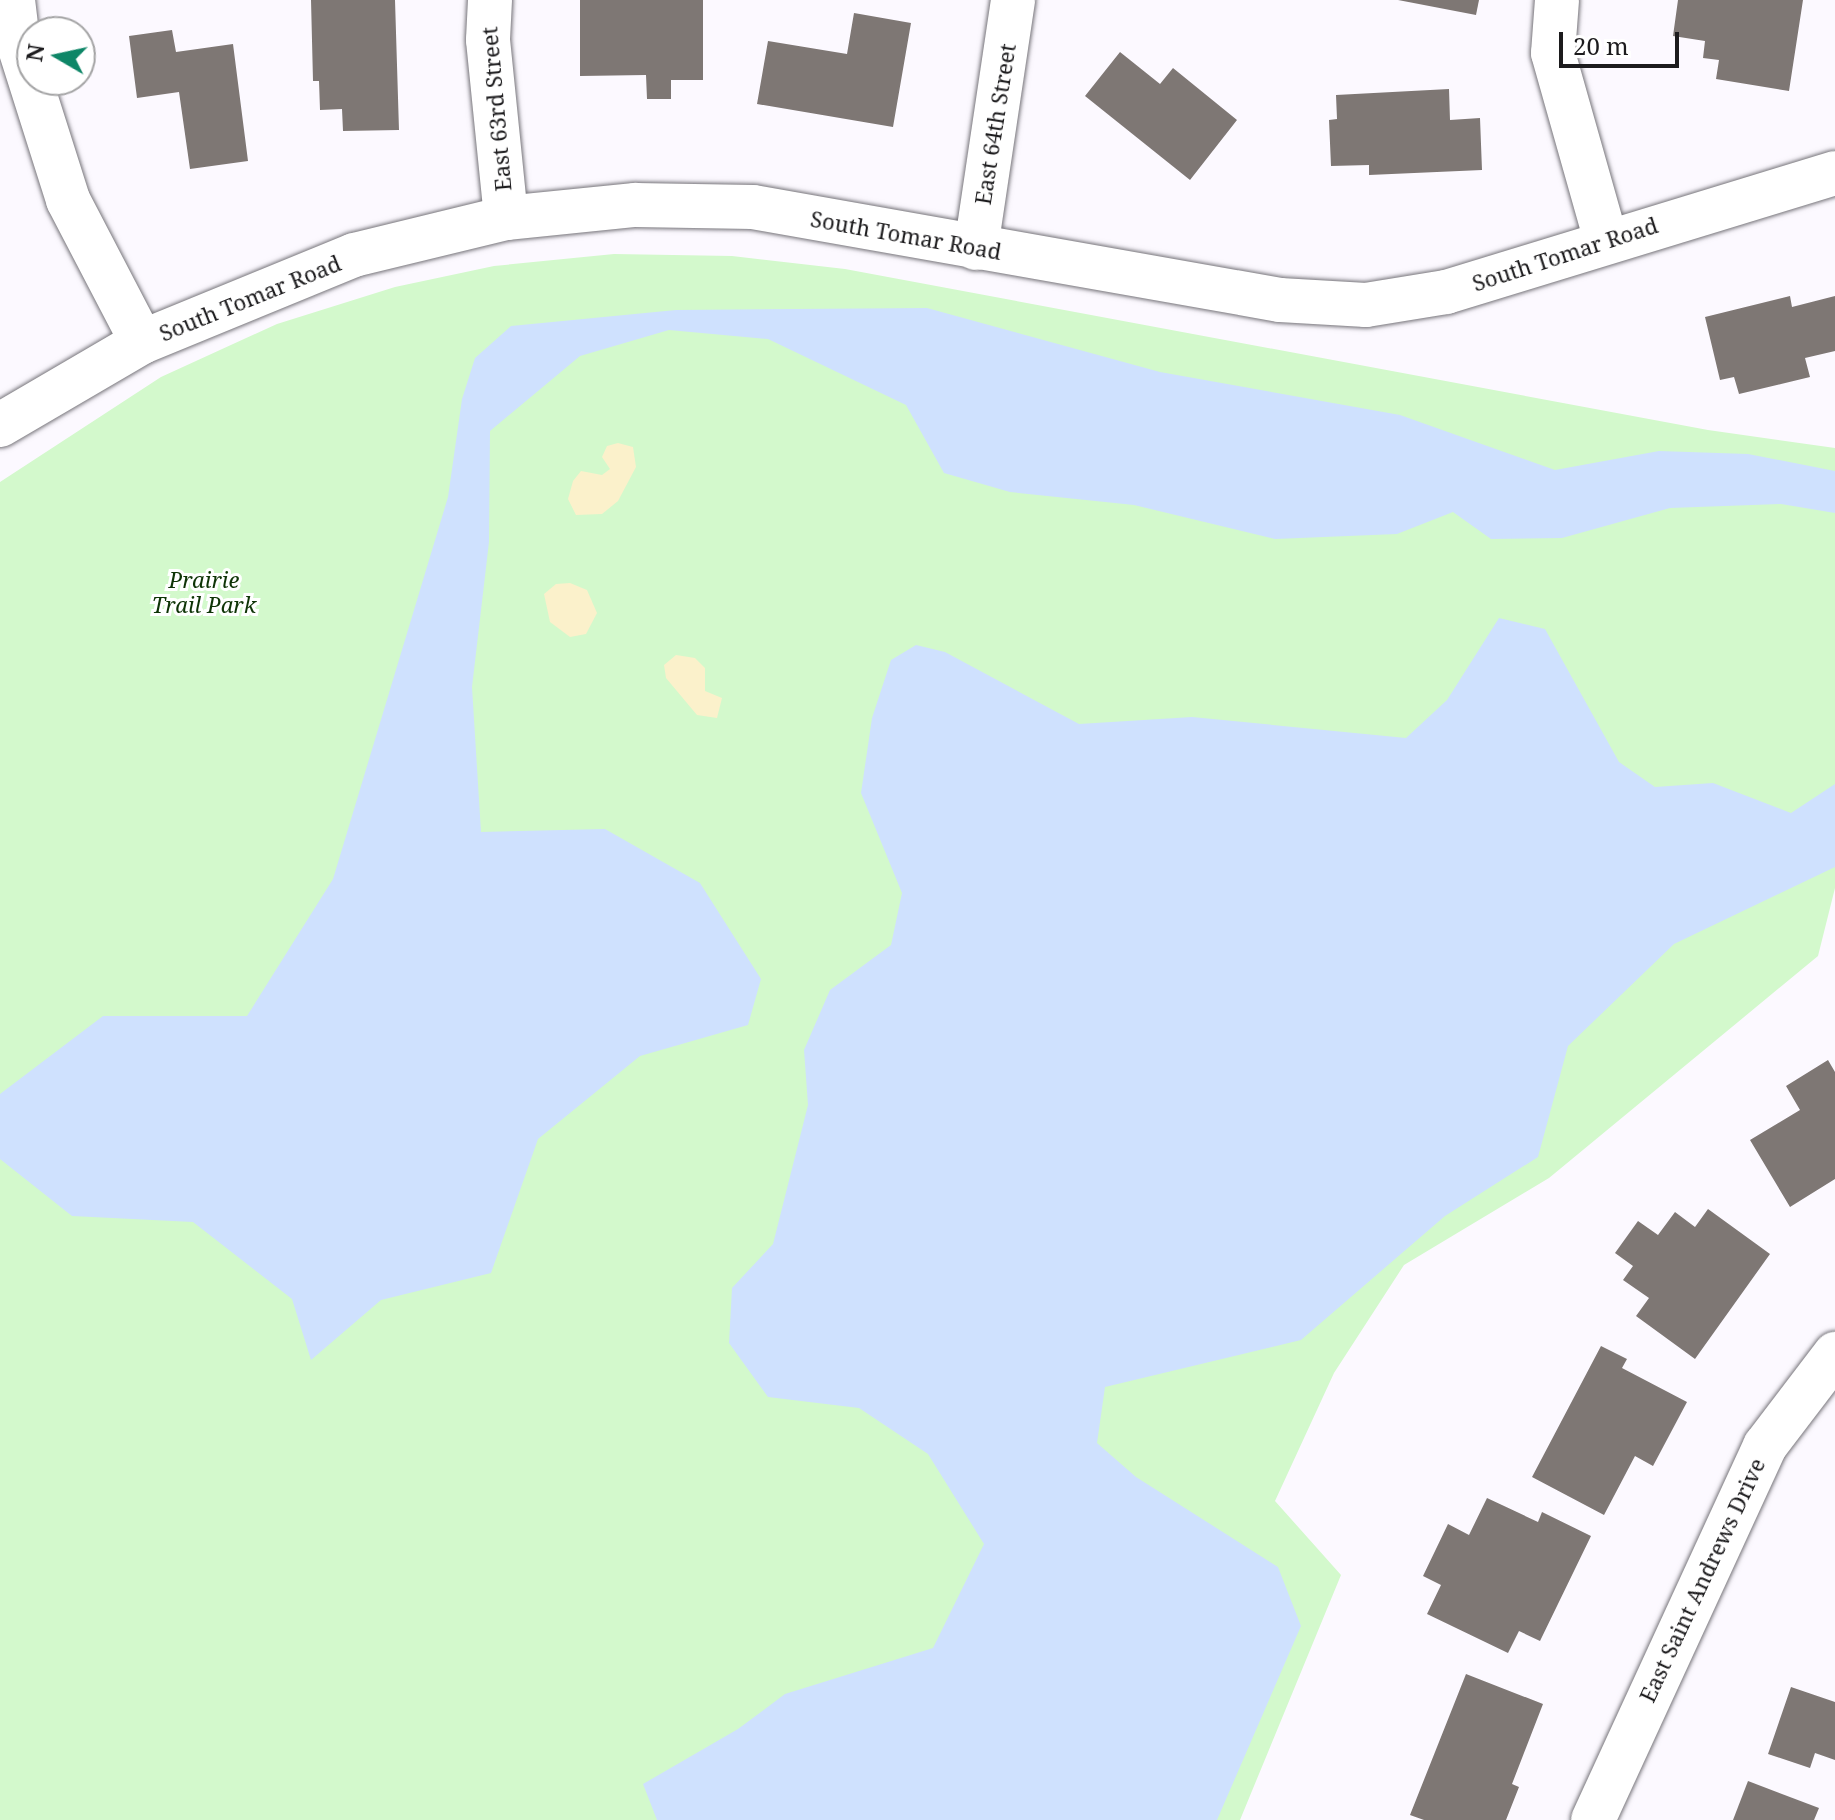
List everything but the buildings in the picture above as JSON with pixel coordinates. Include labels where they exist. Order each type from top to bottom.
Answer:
[{"type":"street","points":[[13,0],[18,42],[68,200],[142,342]]},
{"type":"street","name":"East 63rd Street","points":[[490,0],[488,40],[506,218]]},
{"type":"street","name":"East 64th Street","points":[[976,248],[1013,0]]},
{"type":"street","points":[[1557,0],[1553,53],[1606,240]]},
{"type":"street","name":"South Tomar Road","points":[[0,425],[142,342],[354,255],[506,218],[635,205],[753,207],[1280,300],[1366,305],[1446,292],[1606,240],[1835,173]]},
{"type":"street","name":"East Saint Andrews Drive","points":[[1593,1820],[1765,1446],[1835,1354]]},
{"type":"green space","name":"Prairie Trail Park","points":[[614,254],[732,256],[845,269],[1708,430],[1835,448],[1835,888],[1818,956],[1549,1178],[1404,1265],[1334,1373],[1275,1501],[1341,1575],[1240,1820],[0,1820],[0,482],[161,377],[277,324],[395,287],[494,266]]},
{"type":"sand","points":[[618,443],[633,447],[636,467],[618,501],[602,514],[576,515],[568,499],[573,481],[581,471],[602,475],[610,469],[602,457],[607,446]]},
{"type":"sand","points":[[570,583],[587,590],[597,613],[586,634],[570,637],[550,622],[544,594],[556,584]]},
{"type":"sand","points":[[676,655],[695,658],[705,668],[705,691],[722,698],[717,718],[697,715],[666,678],[664,665]]},
{"type":"water","points":[[927,308],[1160,372],[1400,415],[1555,470],[1659,451],[1748,454],[1835,471],[1835,513],[1781,504],[1670,508],[1562,538],[1491,539],[1453,512],[1397,534],[1275,539],[1134,505],[1010,492],[944,473],[906,405],[768,339],[669,330],[580,356],[490,431],[489,542],[472,687],[481,832],[605,829],[700,883],[761,979],[748,1025],[640,1056],[538,1139],[491,1273],[381,1300],[311,1360],[292,1299],[193,1222],[72,1216],[0,1159],[0,1094],[103,1016],[247,1016],[333,879],[448,497],[462,399],[475,358],[511,326],[676,310]]},
{"type":"water","points":[[1499,618],[1545,629],[1619,762],[1655,787],[1713,783],[1791,813],[1835,784],[1835,867],[1674,944],[1568,1046],[1538,1157],[1445,1216],[1301,1340],[1105,1387],[1097,1443],[1136,1477],[1278,1567],[1301,1626],[1217,1820],[657,1820],[643,1784],[738,1729],[785,1694],[933,1648],[984,1544],[928,1454],[859,1408],[768,1397],[729,1343],[732,1288],[773,1244],[808,1105],[804,1050],[830,990],[891,945],[902,893],[861,793],[872,718],[891,660],[916,645],[945,652],[1079,724],[1192,717],[1406,738],[1447,700]]}]
